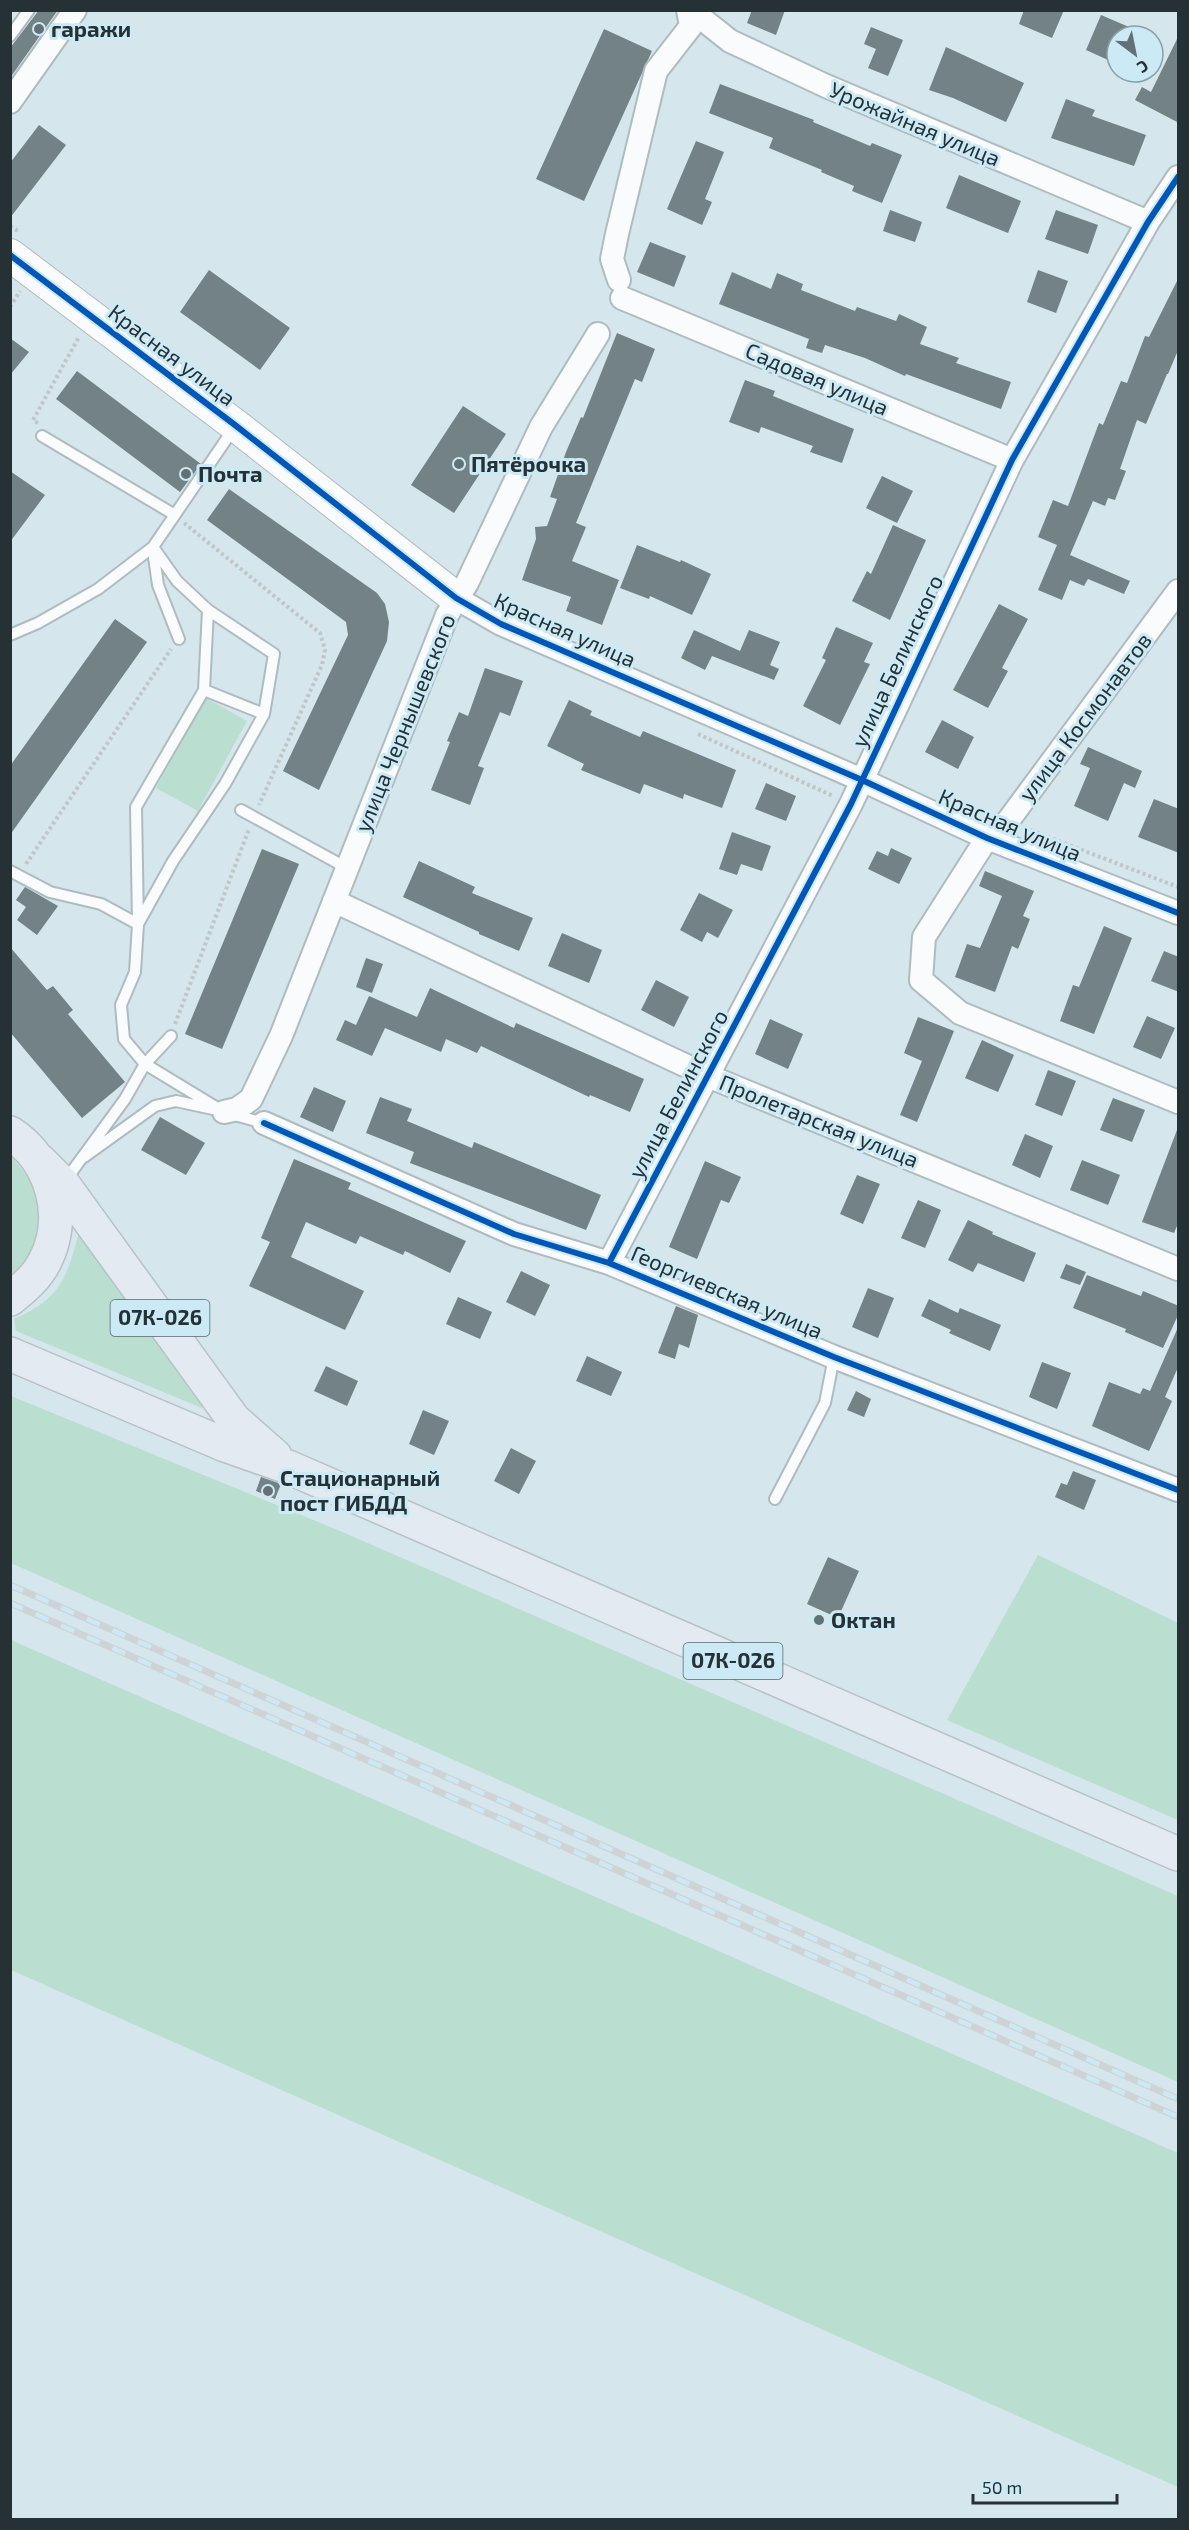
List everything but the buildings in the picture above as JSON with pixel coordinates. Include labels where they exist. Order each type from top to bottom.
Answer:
[{"type":"main road","name":"07К-026","points":[[21,1140],[63,1184],[234,1420],[288,1467]]},
{"type":"main road","points":[[10,1299],[30,1282],[45,1261],[54,1236],[56,1210],[53,1193],[21,1140]]},
{"type":"main road","name":"07К-026","points":[[10,1354],[225,1445],[288,1467],[1179,1854]]},
{"type":"street","points":[[10,102],[75,10]]},
{"type":"street","name":"Урожайная улица","points":[[689,10],[730,41],[826,86],[1148,222]]},
{"type":"street","name":"Садовая улица","points":[[689,10],[690,26],[656,71],[612,259],[621,289],[1012,460]]},
{"type":"street","name":"улица Белинского","points":[[609,1263],[862,780],[1012,460],[1148,222],[1179,177]]},
{"type":"street","name":"Красная улица","points":[[15,244],[236,425],[456,598],[501,624],[862,780],[987,838],[1179,913]]},
{"type":"street","name":"улица Чернышевского","points":[[224,1112],[237,1109],[251,1099],[281,1036],[447,615],[467,583],[541,427],[598,333]]},
{"type":"street","name":"улица Космонавтов","points":[[1179,591],[1008,821],[987,838],[924,936],[921,980],[960,1013],[1179,1102]]},
{"type":"street","name":"Пролетарская улица","points":[[334,901],[708,1076],[1179,1269]]},
{"type":"street","name":"Георгиевская улица","points":[[264,1123],[514,1234],[609,1263],[834,1357],[1179,1490]]},
{"type":"lane","points":[[10,36],[28,10]]},
{"type":"lane","points":[[10,635],[38,623],[98,589],[153,547],[236,425]]},
{"type":"lane","points":[[42,431],[175,515]]},
{"type":"lane","points":[[138,924],[173,861],[225,784],[264,714],[274,654],[208,610],[177,581],[153,547]]},
{"type":"lane","points":[[153,547],[158,585],[179,639]]},
{"type":"lane","points":[[208,610],[204,690],[135,807],[138,924],[135,972],[121,1005],[124,1039],[145,1064],[224,1112]]},
{"type":"lane","points":[[204,690],[264,714]]},
{"type":"lane","points":[[241,810],[347,868]]},
{"type":"lane","points":[[15,873],[50,892],[101,904],[138,924]]},
{"type":"lane","points":[[63,1184],[125,1099],[145,1064],[171,1036]]},
{"type":"lane","points":[[84,1157],[155,1106],[176,1101],[264,1123]]},
{"type":"lane","points":[[775,1499],[825,1403],[834,1357]]},
{"type":"path","points":[[10,226],[15,244]]},
{"type":"path","points":[[10,307],[22,288]]},
{"type":"path","points":[[42,431],[33,420],[82,333]]},
{"type":"path","points":[[15,873],[179,639]]},
{"type":"path","points":[[1008,821],[1179,887]]},
{"type":"green space","points":[[206,698],[247,721],[198,811],[156,788]]},
{"type":"green space","points":[[11,1156],[34,1185],[40,1218],[33,1250],[11,1279]]},
{"type":"green space","points":[[87,1234],[210,1398],[202,1408],[16,1331],[14,1319],[41,1304],[58,1287],[69,1265],[78,1236]]},
{"type":"green space","points":[[11,1396],[340,1531],[1178,1896],[1178,2082],[11,1563]]},
{"type":"green space","points":[[1038,1555],[1178,1623],[1178,1820],[947,1720]]},
{"type":"green space","points":[[11,1640],[1178,2153],[1178,2487],[11,1970]]},
{"type":"railway","points":[[10,1585],[1178,2099]]},
{"type":"railway","points":[[10,1603],[1178,2117]]},
{"type":"cycle path","points":[[609,1263],[851,804],[1012,460],[1148,222],[1178,177]]},
{"type":"cycle path","points":[[10,255],[235,425],[456,598],[501,624],[862,780],[987,838],[1178,913]]},
{"type":"cycle path","points":[[264,1123],[514,1234],[609,1263],[834,1357],[1178,1490]]},
{"type":"place","name":"гаражи","points":[[39,29]]},
{"type":"place","name":"Пятёрочка","points":[[459,464]]},
{"type":"place","name":"Почта","points":[[186,474]]},
{"type":"place","name":"Стационарный пост ГИБДД","points":[[268,1491]]},
{"type":"place","name":"Октан","points":[[819,1620]]}]
